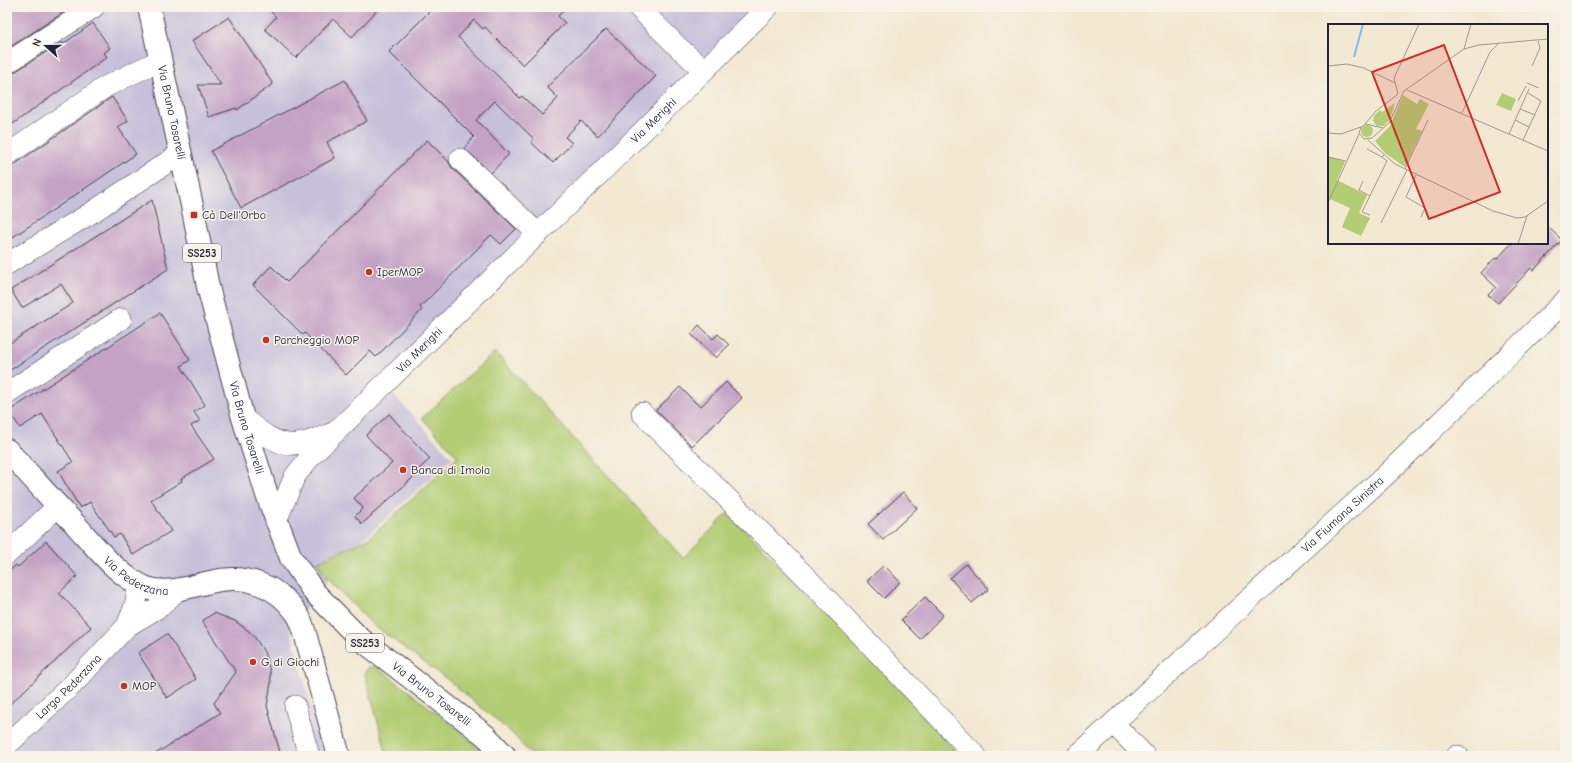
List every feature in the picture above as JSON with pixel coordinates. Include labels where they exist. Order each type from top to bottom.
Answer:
[{"type":"main road","name":"Via Bruno Tosarelli","points":[[149,7],[208,287],[243,418],[276,521],[291,558],[301,575],[314,592],[358,637],[486,736],[505,756]]},
{"type":"main road","name":"Via Pederzana","points":[[7,450],[103,555],[120,571],[138,584],[157,590],[177,590],[227,579],[241,579],[261,583],[281,596],[299,618],[306,637],[333,735]]},
{"type":"main road","points":[[333,735],[339,756]]},
{"type":"street","points":[[7,63],[94,7]]},
{"type":"street","points":[[638,7],[704,70]]},
{"type":"street","name":"Via Merighi","points":[[276,521],[295,476],[312,456],[768,7]]},
{"type":"street","points":[[7,155],[105,87],[160,60]]},
{"type":"street","points":[[7,264],[91,213],[180,154]]},
{"type":"street","points":[[460,159],[538,234]]},
{"type":"street","name":"Via Fiumana Sinistra","points":[[1077,756],[1388,472],[1565,301]]},
{"type":"street","points":[[7,393],[121,319]]},
{"type":"street","points":[[642,413],[807,578],[976,756]]},
{"type":"street","name":"Via Merighi","points":[[243,418],[267,436],[289,445],[315,440],[336,432]]},
{"type":"street","points":[[7,554],[58,506]]},
{"type":"street","name":"Largo Pederzana","points":[[127,626],[136,603],[138,584]]},
{"type":"street","name":"Largo Pederzana","points":[[7,745],[73,684],[127,626],[161,606],[177,590]]},
{"type":"street","points":[[296,706],[307,749],[333,735]]},
{"type":"street","points":[[1114,723],[1145,756]]},
{"type":"shaded area","points":[[7,7],[767,7],[389,390],[452,458],[355,547],[290,628],[325,756],[7,756]]},
{"type":"green space","points":[[495,352],[683,558],[728,513],[860,646],[960,756],[532,756],[512,733],[447,679],[373,625],[326,577],[317,562],[368,539],[458,457],[422,418]]},
{"type":"green space","points":[[369,667],[375,667],[385,673],[455,727],[487,756],[387,756],[365,674]]},
{"type":"building","points":[[7,7],[72,7],[7,49]]},
{"type":"building","points":[[266,7],[380,7],[352,37],[333,19],[296,58],[265,29],[276,17]]},
{"type":"building","points":[[434,7],[567,7],[558,16],[565,23],[523,65],[485,27],[483,29],[474,20],[458,37],[520,98],[522,96],[542,115],[558,98],[547,87],[606,29],[656,76],[598,136],[581,121],[565,137],[572,143],[553,163],[531,142],[534,139],[495,101],[476,120],[509,154],[491,173],[464,148],[474,137],[389,52]]},
{"type":"building","points":[[229,17],[273,84],[237,110],[236,108],[209,117],[198,85],[221,85],[192,41]]},
{"type":"building","points":[[93,23],[110,48],[104,53],[107,57],[7,128],[7,75],[13,73],[62,42],[63,44]]},
{"type":"building","points":[[345,80],[367,121],[327,142],[335,158],[241,208],[211,151]]},
{"type":"building","points":[[112,97],[128,121],[118,127],[136,154],[7,241],[7,167],[14,165]]},
{"type":"building","points":[[427,140],[448,161],[452,168],[516,229],[501,244],[491,235],[420,307],[422,310],[376,357],[370,351],[346,375],[305,333],[303,335],[253,285],[271,266],[287,282]]},
{"type":"building","points":[[152,200],[168,269],[7,372],[7,345],[73,303],[61,284],[22,308],[11,290]]},
{"type":"building","points":[[1548,227],[1562,240],[1534,270],[1531,268],[1498,303],[1488,295],[1496,287],[1481,273],[1495,258],[1497,259],[1511,244],[1548,244]]},
{"type":"building","points":[[160,313],[190,360],[181,366],[205,405],[194,412],[200,421],[191,426],[214,459],[181,479],[182,481],[151,500],[171,531],[133,555],[120,534],[114,537],[90,502],[80,508],[58,471],[73,462],[42,414],[20,428],[9,411]]},
{"type":"building","points":[[699,325],[713,339],[718,334],[729,345],[716,358],[691,334]]},
{"type":"building","points":[[726,382],[742,398],[692,446],[656,410],[680,387],[700,407]]},
{"type":"building","name":"Banca di Imola","points":[[389,414],[430,459],[419,469],[421,470],[362,524],[355,516],[363,508],[354,498],[392,463],[366,435]]},
{"type":"building","points":[[903,492],[917,508],[883,540],[868,524]]},
{"type":"building","points":[[46,541],[77,576],[59,593],[91,627],[7,707],[7,573],[16,565],[18,567]]},
{"type":"building","points":[[966,564],[989,589],[972,603],[950,578]]},
{"type":"building","points":[[884,565],[900,582],[884,598],[867,581]]},
{"type":"building","points":[[925,597],[943,615],[920,639],[901,620]]},
{"type":"building","points":[[214,613],[235,621],[246,629],[254,636],[264,652],[270,671],[271,683],[267,706],[281,756],[152,756],[220,713],[214,703],[236,672],[202,621]]},
{"type":"building","points":[[167,634],[196,679],[167,698],[138,653]]},
{"type":"place","name":"Cà Dell'Orbo","points":[[194,215]]},
{"type":"place","name":"IperMOP","points":[[369,272]]},
{"type":"place","name":"Parcheggio MOP","points":[[266,340]]},
{"type":"place","name":"Banca di Imola","points":[[403,470]]},
{"type":"place","name":"G di Giochi","points":[[253,662]]},
{"type":"place","name":"MOP","points":[[124,686]]}]
